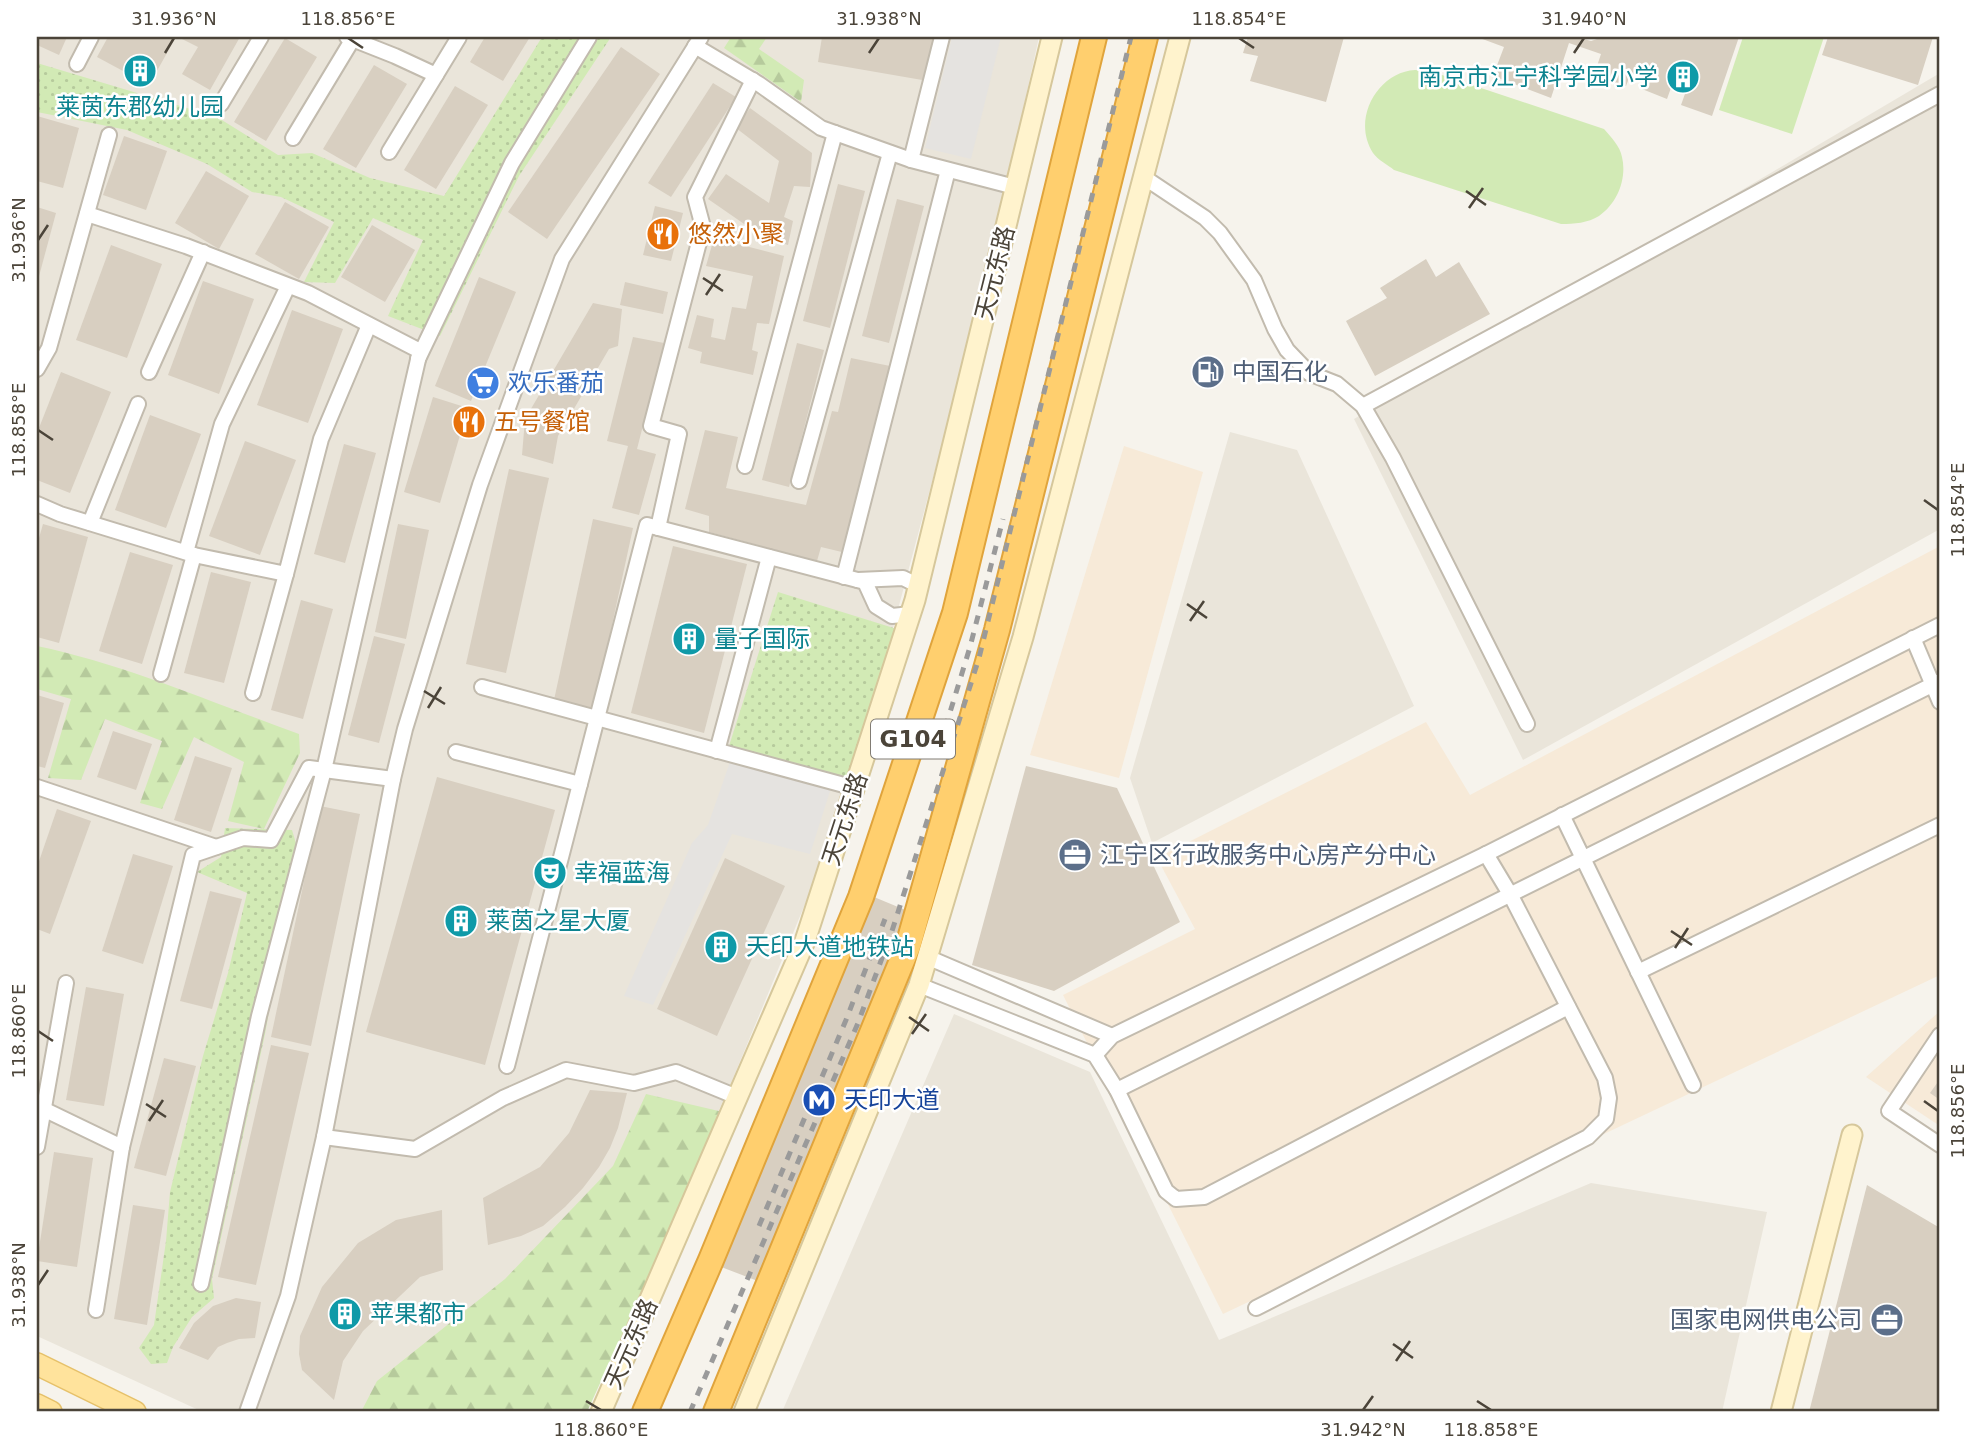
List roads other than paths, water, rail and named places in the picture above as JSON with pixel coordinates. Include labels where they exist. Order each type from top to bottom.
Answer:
[{"type":"highway","name":"天元东路","points":[[645,1412],[722,1235],[861,897],[955,612],[1094,37]]},
{"type":"highway","name":"G104","points":[[716,1412],[908,946],[997,630],[1145,37]]},
{"type":"main road","points":[[37,1364],[135,1412]]},
{"type":"main road","points":[[37,1405],[51,1412]]},
{"type":"street","points":[[77,64],[91,37]]},
{"type":"street","points":[[221,104],[261,37]]},
{"type":"street","points":[[389,152],[459,37]]},
{"type":"street","points":[[418,359],[512,163],[589,37]]},
{"type":"street","points":[[911,160],[942,37]]},
{"type":"street","name":"天元东路","points":[[600,1412],[806,942],[919,586],[1052,37]]},
{"type":"street","points":[[744,1412],[919,985],[1023,637],[1180,37]]},
{"type":"street","points":[[293,138],[352,38],[436,75]]},
{"type":"street","points":[[247,1412],[288,1296],[324,1137],[405,729],[481,485],[562,259],[698,41],[821,128],[911,160],[1015,187]]},
{"type":"street","points":[[659,528],[679,434],[651,426],[703,227],[695,197],[753,80]]},
{"type":"street","points":[[1363,406],[1940,94]]},
{"type":"street","points":[[746,466],[835,133]]},
{"type":"street","points":[[37,369],[49,348],[109,135]]},
{"type":"street","points":[[799,481],[890,153]]},
{"type":"street","points":[[851,578],[948,170]]},
{"type":"street","points":[[1142,176],[1205,218],[1220,233],[1254,280],[1287,350],[1310,373],[1337,384],[1363,406],[1393,458],[1528,724]]},
{"type":"street","points":[[87,214],[203,253],[308,293],[420,351],[324,770],[259,1016],[201,1284]]},
{"type":"street","points":[[149,372],[203,253]]},
{"type":"street","points":[[161,674],[222,424],[288,286]]},
{"type":"street","points":[[253,693],[321,439],[369,325]]},
{"type":"street","points":[[90,523],[138,404]]},
{"type":"street","points":[[37,504],[60,514],[190,554],[286,574]]},
{"type":"street","points":[[508,1066],[647,525],[865,582],[876,606],[892,616],[911,614]]},
{"type":"street","points":[[717,751],[769,557]]},
{"type":"street","points":[[851,578],[902,578],[919,586]]},
{"type":"street","points":[[1095,1055],[1112,1036],[1486,854],[1940,625]]},
{"type":"street","points":[[1913,638],[1937,683],[1940,702]]},
{"type":"street","points":[[1117,1090],[1937,683]]},
{"type":"street","points":[[482,687],[855,788]]},
{"type":"street","points":[[456,752],[580,784]]},
{"type":"street","points":[[96,1310],[122,1147],[193,855],[243,838],[271,840],[309,768],[393,779]]},
{"type":"street","points":[[38,790],[216,847]]},
{"type":"street","points":[[1562,816],[1693,1085]]},
{"type":"street","points":[[1638,972],[1940,825]]},
{"type":"street","points":[[1256,1308],[1588,1137],[1606,1119],[1609,1098],[1605,1078],[1510,894],[1486,854]]},
{"type":"street","points":[[927,957],[1112,1036]]},
{"type":"street","points":[[37,1147],[40,1108],[66,983]]},
{"type":"street","points":[[919,985],[1095,1055],[1117,1090],[1166,1191],[1176,1199],[1204,1197],[1569,1007]]},
{"type":"street","points":[[1940,1035],[1889,1111],[1940,1145]]},
{"type":"street","points":[[324,1137],[415,1149],[503,1098],[566,1070],[634,1083],[676,1072],[737,1097]]},
{"type":"street","points":[[40,1108],[122,1147]]},
{"type":"street","points":[[1781,1412],[1852,1135]]},
{"type":"railway","points":[[690,1412],[858,1023],[892,931],[979,658],[1131,37]]},
{"type":"railway","points":[[940,745],[970,647],[1003,519]]},
{"type":"railway","points":[[759,1226],[846,1020],[885,919]]},
{"type":"place","name":"莱茵东郡幼儿园","points":[[140,71]]},
{"type":"place","name":"南京市江宁科学园小学","points":[[1683,77]]},
{"type":"place","name":"悠然小聚","points":[[663,234]]},
{"type":"place","name":"中国石化","points":[[1208,372]]},
{"type":"place","name":"欢乐番茄","points":[[483,383]]},
{"type":"place","name":"五号餐馆","points":[[469,422]]},
{"type":"place","name":"量子国际","points":[[689,639]]},
{"type":"place","name":"江宁区行政服务中心房产分中心","points":[[1075,855]]},
{"type":"place","name":"幸福蓝海","points":[[550,873]]},
{"type":"place","name":"莱茵之星大厦","points":[[461,921]]},
{"type":"place","name":"天印大道地铁站","points":[[721,947]]},
{"type":"place","name":"天印大道","points":[[819,1100]]},
{"type":"place","name":"苹果都市","points":[[345,1314]]},
{"type":"place","name":"国家电网供电公司","points":[[1887,1320]]}]
